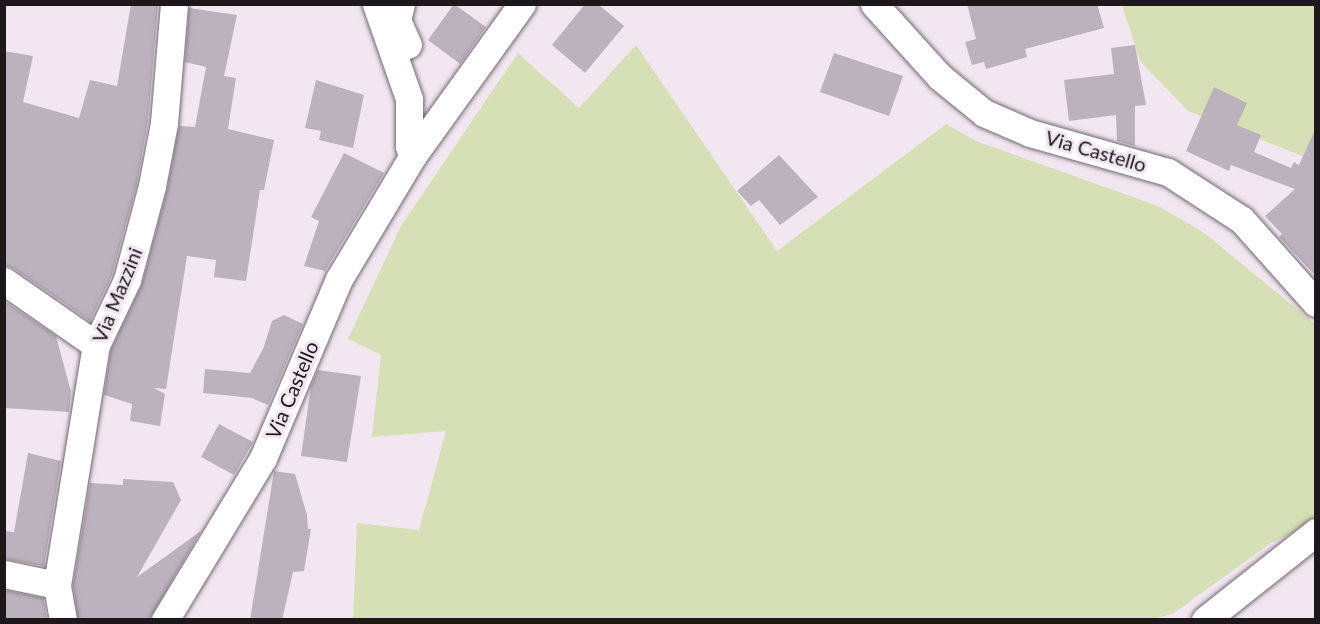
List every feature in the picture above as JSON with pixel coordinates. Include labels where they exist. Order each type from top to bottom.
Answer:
[{"type":"street","name":"Via Mazzini","points":[[66,619],[57,585],[96,345],[127,280],[152,186],[164,123],[174,4]]},
{"type":"street","points":[[376,4],[409,99],[409,146],[412,157]]},
{"type":"street","points":[[401,4],[396,20],[416,66],[419,108],[430,131]]},
{"type":"street","name":"Via Castello","points":[[874,4],[940,76],[984,113],[1030,133],[1168,172],[1242,220],[1316,303]]},
{"type":"street","name":"Via Castello","points":[[165,620],[263,458],[339,279],[412,157],[512,10]]},
{"type":"street","points":[[4,281],[96,345]]},
{"type":"street","points":[[1205,620],[1316,532]]},
{"type":"street","points":[[4,574],[57,585]]},
{"type":"green space","points":[[1122,5],[1315,5],[1315,161],[1188,111],[1140,61]]},
{"type":"green space","points":[[636,45],[777,251],[946,124],[976,141],[1158,206],[1203,232],[1315,324],[1315,523],[1271,543],[1174,613],[1155,619],[353,619],[357,523],[419,530],[446,431],[372,437],[381,355],[348,339],[401,226],[518,53],[579,108]]},
{"type":"building","points":[[131,4],[158,4],[148,121],[137,183],[112,275],[90,321],[13,268],[4,265],[4,51],[33,56],[23,102],[79,118],[90,80],[117,86]]},
{"type":"building","points":[[454,4],[486,27],[460,64],[428,40]]},
{"type":"building","points":[[585,4],[598,4],[624,26],[585,73],[552,45]]},
{"type":"building","points":[[967,4],[1097,4],[1104,28],[1025,49],[1027,57],[986,69],[984,62],[972,65],[965,42],[976,39]]},
{"type":"building","points":[[189,8],[237,15],[224,76],[236,78],[228,129],[274,140],[264,190],[260,190],[246,281],[214,277],[216,260],[187,256],[166,389],[154,388],[165,394],[160,426],[130,421],[132,404],[104,395],[111,350],[142,284],[167,190],[179,126],[195,127],[206,67],[185,62]]},
{"type":"building","points":[[1135,45],[1146,105],[1135,106],[1135,146],[1117,141],[1116,115],[1069,121],[1064,80],[1114,74],[1111,48]]},
{"type":"building","points":[[834,53],[903,76],[889,116],[820,92]]},
{"type":"building","points":[[316,80],[364,95],[353,148],[319,140],[321,131],[305,128]]},
{"type":"building","points":[[1214,87],[1247,103],[1237,125],[1261,135],[1254,152],[1291,168],[1294,162],[1299,165],[1316,128],[1316,276],[1279,237],[1282,234],[1265,216],[1295,189],[1231,165],[1229,171],[1186,151]]},
{"type":"building","points":[[344,153],[384,173],[325,271],[304,266],[319,221],[311,217]]},
{"type":"building","points":[[779,155],[818,197],[780,225],[759,200],[751,206],[737,191]]},
{"type":"building","points":[[4,301],[56,336],[71,392],[69,412],[4,408]]},
{"type":"building","points":[[284,315],[303,324],[268,405],[252,398],[203,393],[205,369],[250,373],[263,349],[272,321]]},
{"type":"building","points":[[318,370],[361,376],[347,462],[301,456],[311,386]]},
{"type":"building","points":[[219,424],[253,442],[234,475],[201,457]]},
{"type":"building","points":[[28,453],[61,461],[44,566],[4,559],[4,531],[14,532]]},
{"type":"building","points":[[274,471],[295,474],[307,515],[308,529],[311,529],[304,571],[293,572],[282,620],[250,620]]},
{"type":"building","points":[[123,479],[173,482],[181,500],[137,577],[201,531],[149,620],[78,620],[73,585],[90,483],[123,485]]},
{"type":"building","points":[[4,590],[43,598],[47,620],[4,620]]}]
